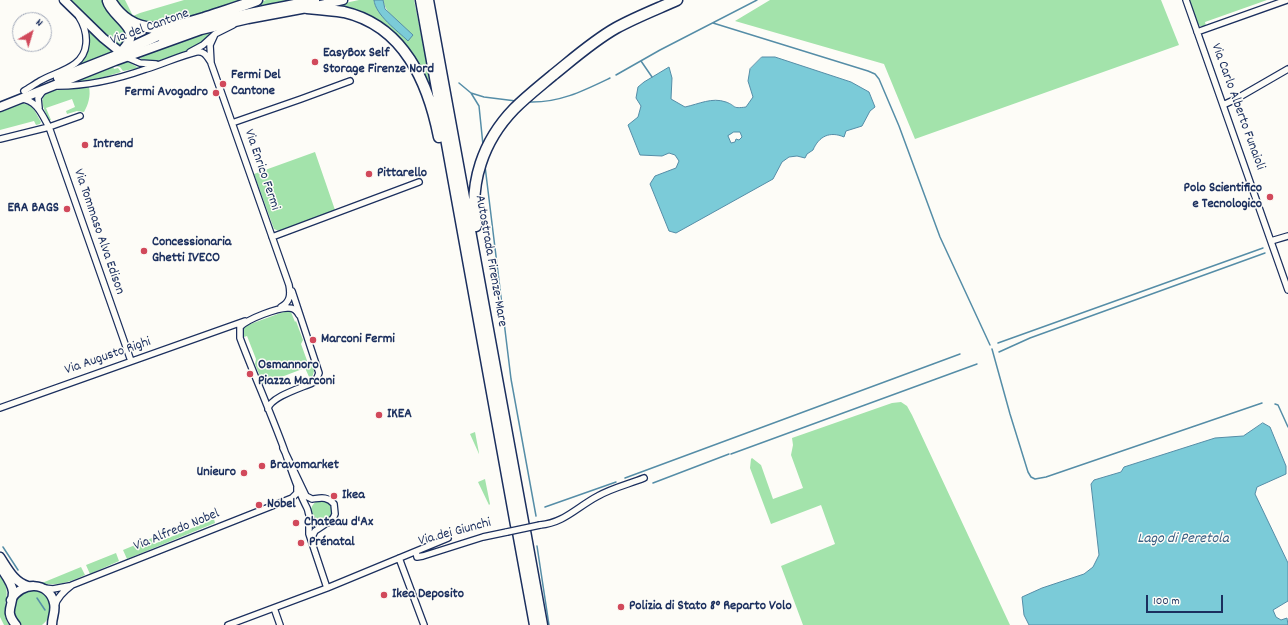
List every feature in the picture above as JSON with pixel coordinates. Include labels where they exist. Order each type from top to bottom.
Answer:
[{"type":"highway","points":[[110,0],[122,15],[140,26],[160,28],[184,24]]},
{"type":"highway","points":[[124,53],[143,41],[184,24],[257,0]]},
{"type":"highway","name":"Autostrada Firenze-Mare","points":[[421,0],[462,226],[521,529],[542,625]]},
{"type":"highway","name":"Autostrada Firenze-Mare","points":[[428,0],[493,352],[521,529],[534,625]]},
{"type":"highway","points":[[493,352],[474,212],[475,187],[479,166],[489,142],[506,118],[532,93],[593,43],[624,24],[677,0]]},
{"type":"highway","points":[[307,8],[344,12],[371,23],[389,35],[406,53],[422,81],[431,104],[462,226]]},
{"type":"main road","points":[[64,0],[103,38],[124,53],[130,40],[130,33],[128,28],[112,11],[107,0]]},
{"type":"main road","name":"Via del Cantone","points":[[0,102],[24,91],[201,24],[247,13],[314,0]]},
{"type":"main road","name":"Via del Cantone","points":[[0,107],[115,61],[124,53],[201,30],[343,0]]},
{"type":"main road","points":[[0,557],[19,583],[41,588],[52,597],[55,607],[53,621],[48,625]]},
{"type":"main road","points":[[0,567],[11,587],[12,593],[9,610],[15,624]]},
{"type":"main road","points":[[11,600],[18,591],[28,586]]},
{"type":"street","name":"Via Carlo Alberto Funaioli","points":[[1186,0],[1288,290]]},
{"type":"street","points":[[1197,32],[1287,0]]},
{"type":"street","points":[[24,91],[40,81],[74,65],[82,56],[86,46],[86,34],[81,20],[72,7]]},
{"type":"street","name":"Via del Cantone","points":[[184,55],[203,44],[215,34],[248,19]]},
{"type":"street","name":"Via Enrico Fermi","points":[[215,34],[210,45],[211,63],[289,285],[290,299],[278,310]]},
{"type":"street","name":"Via del Cantone","points":[[49,87],[104,82],[148,69],[196,52],[203,53],[211,63]]},
{"type":"street","name":"Via del Cantone","points":[[124,53],[140,64],[159,64]]},
{"type":"street","points":[[1224,105],[1288,70]]},
{"type":"street","points":[[232,123],[350,81]]},
{"type":"street","name":"Via Tommaso Alva Edison","points":[[49,87],[41,92],[38,98],[41,112],[49,127],[131,361]]},
{"type":"street","name":"Via Tommaso Alva Edison","points":[[17,100],[20,98],[30,101],[41,112]]},
{"type":"street","points":[[0,139],[49,127],[80,116]]},
{"type":"street","points":[[272,237],[420,182]]},
{"type":"street","points":[[1271,241],[1288,236]]},
{"type":"street","points":[[268,409],[270,404],[278,398],[312,383],[316,380],[318,375],[318,368],[289,285]]},
{"type":"street","points":[[240,338],[240,327],[249,320],[278,310],[291,308],[296,310],[299,315]]},
{"type":"street","name":"Via Augusto Righi","points":[[0,408],[249,320]]},
{"type":"street","points":[[223,329],[234,329],[240,338],[297,487],[313,521],[317,524],[323,525],[328,523]]},
{"type":"street","points":[[261,391],[269,398],[278,398]]},
{"type":"street","points":[[283,448],[304,494],[310,499],[320,497],[326,498],[334,504],[335,514],[332,520],[317,529],[313,533],[311,539]]},
{"type":"street","name":"Via dei Giunchi","points":[[228,625],[327,588],[416,552],[417,557],[423,556],[483,537],[551,524],[562,520],[597,496],[644,478]]},
{"type":"street","points":[[297,487],[297,493],[292,498],[299,500],[304,504]]},
{"type":"street","name":"Via Alfredo Nobel","points":[[55,607],[57,600],[65,590],[72,586],[292,498]]},
{"type":"street","points":[[316,499],[311,503],[308,532],[327,588]]},
{"type":"street","points":[[416,552],[448,538]]},
{"type":"street","points":[[399,558],[424,625]]},
{"type":"street","name":"Via Alfredo Nobel","points":[[41,588],[53,589],[72,586]]},
{"type":"street","points":[[274,608],[280,625]]},
{"type":"green space","points":[[69,0],[103,0],[107,10],[126,32],[128,37],[124,43],[119,45],[113,43]]},
{"type":"green space","points":[[113,0],[125,0],[133,16],[184,0],[251,0],[155,26],[131,19]]},
{"type":"green space","points":[[266,0],[301,0],[252,9],[251,7]]},
{"type":"green space","points":[[359,0],[374,0],[375,4],[413,35],[390,15],[384,5],[383,0],[414,0],[431,84],[428,84],[405,47],[331,6]]},
{"type":"green space","points":[[770,0],[1161,0],[1179,45],[915,139],[884,64],[735,21]]},
{"type":"green space","points":[[1189,0],[1267,0],[1205,22],[1206,26],[1200,26]]},
{"type":"green space","points":[[87,28],[112,52],[76,67],[78,61],[88,47],[89,36]]},
{"type":"green space","points":[[210,32],[210,34],[193,49],[157,61],[142,60],[140,57],[186,39]]},
{"type":"green space","points":[[126,61],[139,68],[123,71],[120,67],[116,66]]},
{"type":"green space","points":[[113,67],[114,69],[118,68],[121,72],[80,82],[80,80]]},
{"type":"green space","points":[[89,87],[88,103],[84,112],[77,111],[67,114],[66,111],[75,107],[72,99],[46,108],[51,120],[49,120],[42,101],[46,94],[50,91]]},
{"type":"green space","points":[[22,103],[32,106],[41,122],[40,124],[36,125],[34,121],[0,130],[0,111]]},
{"type":"green space","points":[[315,152],[335,210],[279,231],[274,229],[254,174]]},
{"type":"green space","points":[[286,311],[291,312],[295,322],[296,321],[303,340],[301,344],[309,366],[312,365],[314,371],[312,378],[310,379],[305,368],[263,384],[255,364],[256,359],[247,336],[244,337],[243,331],[245,326]]},
{"type":"green space","points":[[901,402],[907,406],[912,415],[1010,625],[803,625],[781,566],[835,544],[821,505],[771,524],[750,468],[751,459],[752,458],[761,465],[773,499],[803,488],[791,455],[793,445],[792,438],[892,403]]},
{"type":"green space","points":[[475,432],[479,453],[479,454],[470,434]]},
{"type":"green space","points":[[485,479],[490,504],[489,505],[478,482]]},
{"type":"green space","points":[[322,500],[330,503],[333,511],[330,519],[322,522],[314,519],[311,511],[314,503]]},
{"type":"green space","points":[[214,519],[215,523],[127,559],[123,550],[152,538],[154,544]]},
{"type":"green space","points":[[116,553],[119,561],[90,574],[86,565]]},
{"type":"green space","points":[[81,567],[85,575],[59,584],[42,583]]},
{"type":"green space","points":[[0,576],[7,592],[5,614],[9,625],[4,625],[0,617]]},
{"type":"green space","points":[[30,590],[43,594],[50,603],[50,614],[42,625],[21,625],[14,614],[14,605],[17,597]]},
{"type":"water","points":[[374,0],[383,0],[385,9],[413,35],[408,41],[393,28],[378,11]]},
{"type":"water","points":[[762,57],[775,57],[851,82],[869,92],[875,107],[870,111],[862,126],[846,131],[844,137],[839,135],[830,135],[822,138],[805,158],[797,156],[789,157],[782,162],[773,179],[676,233],[669,231],[650,184],[655,176],[676,168],[679,161],[675,155],[669,153],[662,156],[640,155],[628,125],[638,117],[641,106],[636,98],[638,87],[669,67],[672,78],[671,99],[685,107],[716,100],[741,108],[746,107],[753,97],[748,81],[750,69]],"holes":[[[734,132],[740,132],[742,137],[731,143],[728,136]]]},
{"type":"water","name":"Lago di Peretola","points":[[1263,423],[1270,427],[1286,466],[1286,474],[1257,487],[1255,494],[1288,563],[1288,601],[1273,610],[1276,617],[1281,620],[1287,618],[1288,625],[1029,625],[1024,615],[1022,597],[1042,588],[1084,574],[1093,567],[1099,555],[1091,484],[1094,480],[1121,472],[1124,467],[1215,438],[1243,436]]},
{"type":"waterway","points":[[616,75],[660,50],[757,0]]},
{"type":"waterway","points":[[713,23],[875,74],[879,79],[899,126],[940,237],[990,345]]},
{"type":"waterway","points":[[641,61],[652,77]]},
{"type":"waterway","points":[[529,102],[540,102],[561,98],[580,92],[610,78]]},
{"type":"waterway","points":[[459,83],[471,93],[479,106],[483,145]]},
{"type":"waterway","points":[[471,93],[484,97],[516,101]]},
{"type":"waterway","points":[[485,166],[511,379],[536,516]]},
{"type":"waterway","points":[[998,343],[1263,248]]},
{"type":"waterway","points":[[999,352],[1030,338],[1265,253]]},
{"type":"waterway","points":[[992,349],[1028,472],[1031,477],[1035,479],[1046,477],[1262,403]]},
{"type":"waterway","points":[[625,478],[960,354]]},
{"type":"waterway","points":[[731,454],[977,364]]},
{"type":"waterway","points":[[1275,404],[1278,405],[1288,427]]},
{"type":"waterway","points":[[653,483],[729,454]]},
{"type":"waterway","points":[[545,507],[616,482]]},
{"type":"waterway","points":[[537,546],[549,625]]},
{"type":"waterway","points":[[3,547],[18,570]]},
{"type":"waterway","points":[[37,598],[45,610]]},
{"type":"place","name":"EasyBox Self Storage Firenze Nord","points":[[315,62]]},
{"type":"place","name":"Fermi Del Cantone","points":[[223,84]]},
{"type":"place","name":"Fermi Avogadro","points":[[216,93]]},
{"type":"place","name":"Intrend","points":[[85,145]]},
{"type":"place","name":"Pittarello","points":[[369,174]]},
{"type":"place","name":"Polo Scientifico e Tecnologico","points":[[1270,197]]},
{"type":"place","name":"ERA BAGS","points":[[67,209]]},
{"type":"place","name":"Concessionaria Ghetti IVECO","points":[[144,251]]},
{"type":"place","name":"Marconi Fermi","points":[[313,340]]},
{"type":"place","name":"Osmannoro Piazza Marconi","points":[[250,374]]},
{"type":"place","name":"IKEA","points":[[379,415]]},
{"type":"place","name":"Bravomarket","points":[[262,466]]},
{"type":"place","name":"Unieuro","points":[[244,473]]},
{"type":"place","name":"Ikea","points":[[334,496]]},
{"type":"place","name":"Nobel","points":[[259,505]]},
{"type":"place","name":"Chateau d'Ax","points":[[296,523]]},
{"type":"place","name":"Prénatal","points":[[301,543]]},
{"type":"place","name":"Ikea Deposito","points":[[384,595]]},
{"type":"place","name":"Polizia di Stato 8° Reparto Volo","points":[[621,607]]}]
